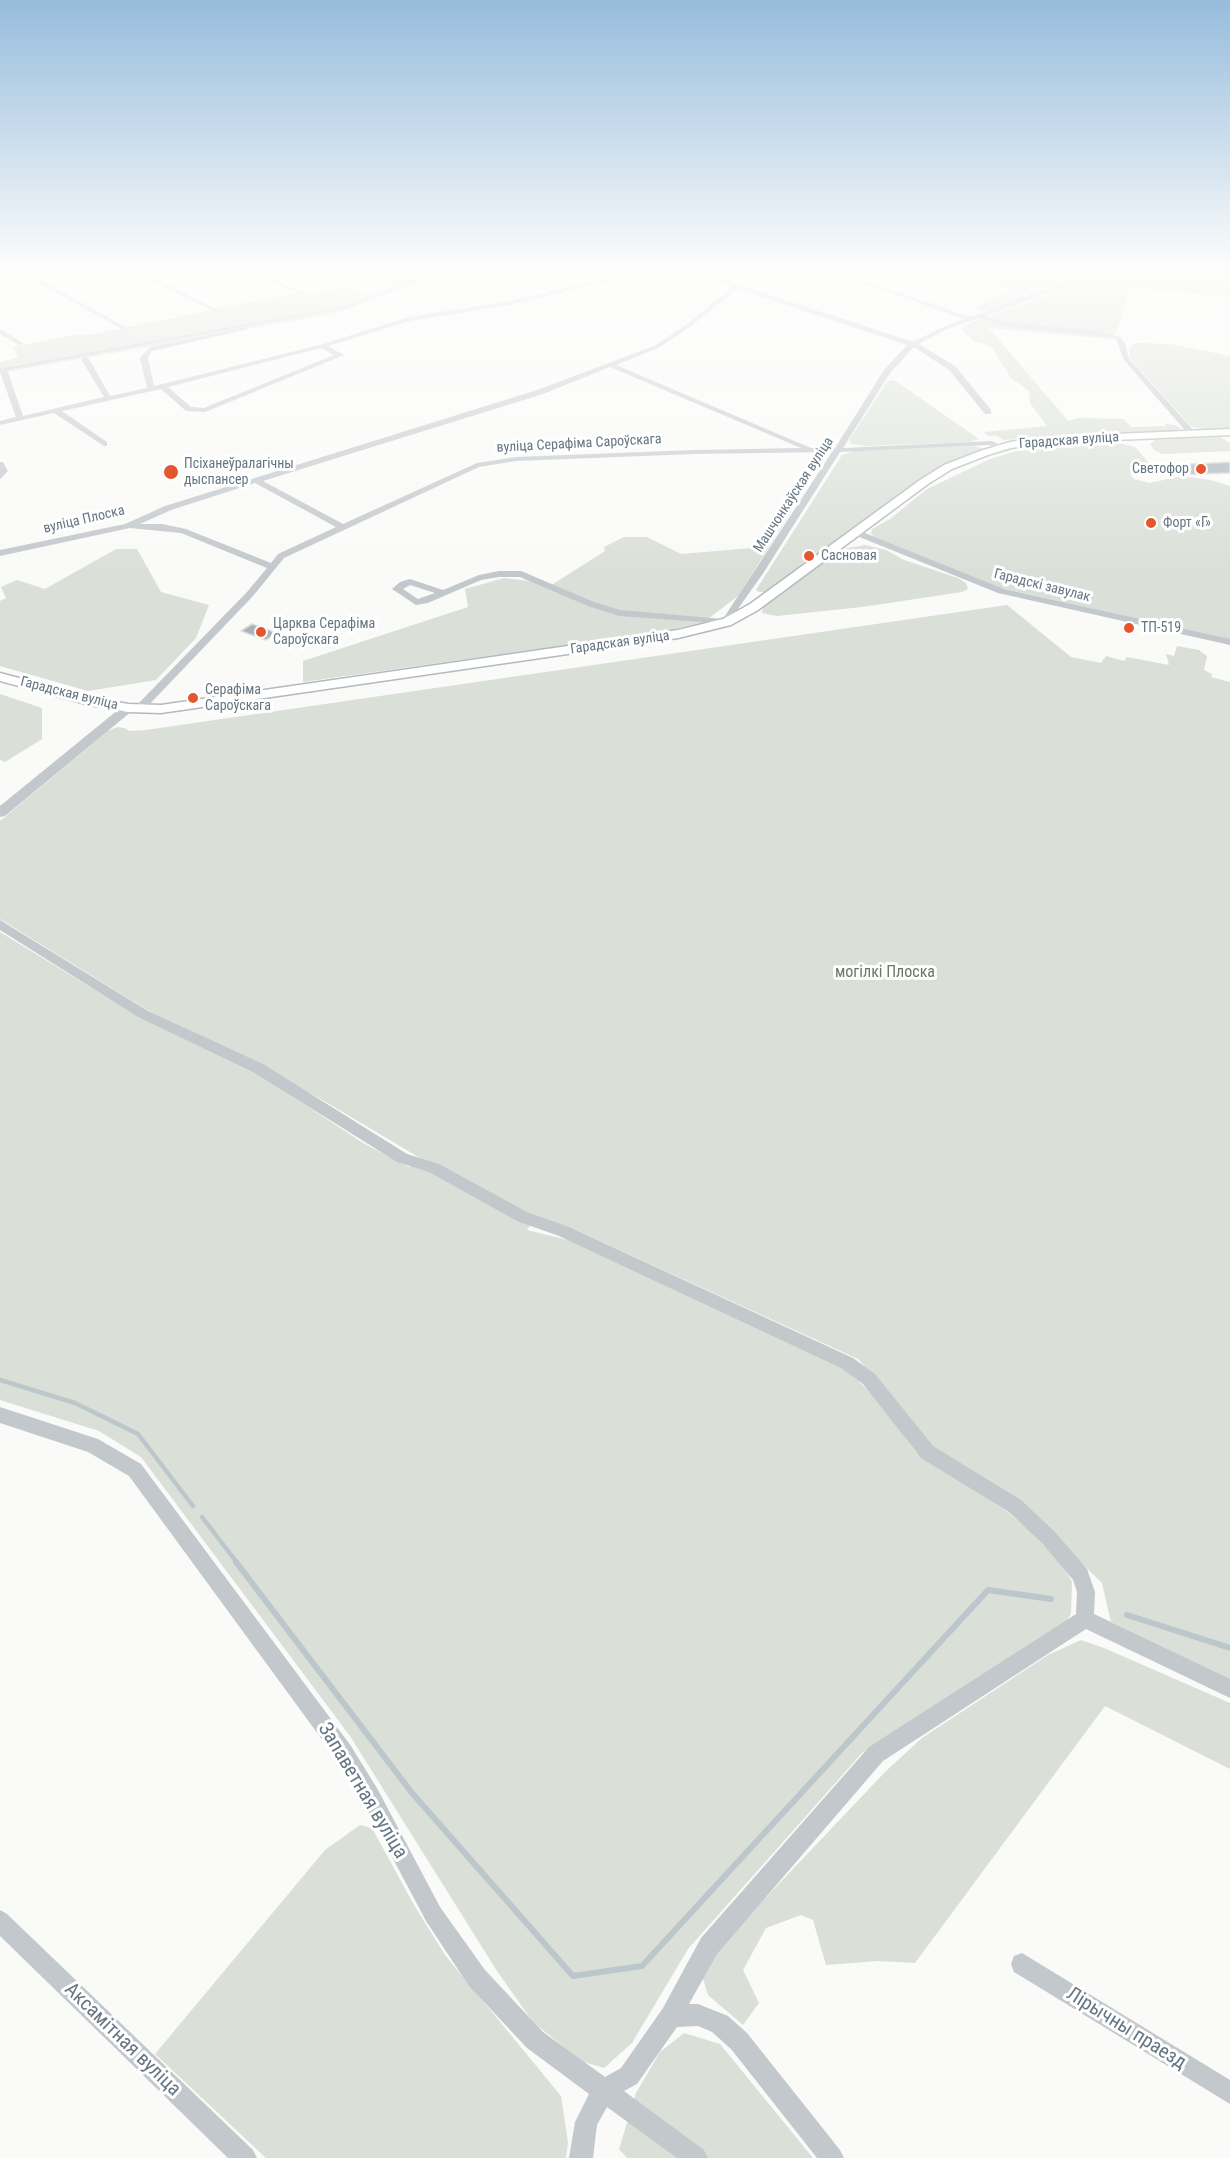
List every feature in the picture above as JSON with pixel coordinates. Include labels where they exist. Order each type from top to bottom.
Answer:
[{"type":"main road","name":"Гарадская вуліца","points":[[0,677],[90,701],[133,709],[185,706],[678,634],[727,622],[767,599],[935,474],[967,459],[1000,448],[1047,440],[1230,432]]},
{"type":"street","points":[[4,373],[20,419]]},
{"type":"street","points":[[93,373],[109,400]]},
{"type":"street","points":[[147,373],[151,390]]},
{"type":"street","points":[[0,423],[109,400],[218,373]]},
{"type":"street","points":[[163,387],[189,409],[205,411],[297,373]]},
{"type":"street","name":"вуліца Плоска","points":[[0,553],[128,526],[168,508],[501,406],[587,373]]},
{"type":"street","points":[[630,373],[812,450]]},
{"type":"street","name":"Машчонкаўская вуліца","points":[[727,622],[730,613],[760,572],[840,450],[888,373]]},
{"type":"street","points":[[956,373],[988,412]]},
{"type":"street","points":[[1138,373],[1193,434]]},
{"type":"street","points":[[56,411],[104,444]]},
{"type":"street","name":"вуліца Серафіма Сароўскага","points":[[133,709],[250,594],[271,566],[286,552],[468,468],[496,461],[694,452],[840,450],[992,443],[1000,448]]},
{"type":"street","points":[[0,464],[4,471],[0,477]]},
{"type":"street","points":[[257,481],[341,526]]},
{"type":"street","points":[[128,526],[150,526],[183,531],[271,566]]},
{"type":"street","name":"Гарадскі завулак","points":[[855,532],[1001,591],[1230,642]]},
{"type":"street","points":[[443,593],[479,578],[521,574],[591,604],[619,613],[727,622]]},
{"type":"street","points":[[0,813],[133,709]]},
{"type":"street","points":[[0,924],[143,1014],[258,1068],[402,1158],[434,1168],[522,1217],[564,1231],[847,1363],[869,1379],[927,1452],[1015,1506],[1049,1538],[1081,1575],[1086,1592],[1086,1619]]},
{"type":"street","name":"Запаветная вуліца","points":[[0,1414],[92,1445],[135,1470],[344,1753],[371,1797],[433,1914],[477,1978],[535,2040],[696,2158]]},
{"type":"street","points":[[1086,1619],[1230,1689]]},
{"type":"street","points":[[581,2158],[586,2122],[603,2091],[629,2076],[671,2016],[709,1946],[876,1754],[1086,1619]]},
{"type":"street","name":"Аксамітная вуліца","points":[[0,1921],[245,2158]]},
{"type":"street","name":"Лірычны праезд","points":[[1022,1964],[1230,2093]]},
{"type":"street","points":[[671,2016],[698,2015],[720,2024],[732,2035],[832,2158]]},
{"type":"green space","points":[[1008,373],[1027,373],[1068,421],[1080,418],[1124,419],[1131,427],[1166,426],[1165,424],[1181,428],[1175,431],[1004,440],[997,436],[988,436],[984,432],[1047,426],[1030,403],[1029,391],[1011,378]]},
{"type":"green space","points":[[1142,373],[1230,373],[1230,430],[1205,430],[1191,426]]},
{"type":"green space","points":[[891,380],[979,439],[970,442],[865,446],[851,444],[849,440],[887,382]]},
{"type":"green space","points":[[1220,437],[1230,443],[1230,451],[1163,454],[1154,450],[1150,444],[1155,440]]},
{"type":"green space","points":[[1114,442],[1135,447],[1151,465],[1133,470],[1130,474],[1134,479],[1149,483],[1188,477],[1211,480],[1230,486],[1230,640],[1001,588],[871,534],[872,529],[890,519],[927,489],[990,459],[1033,446]]},
{"type":"green space","points":[[974,446],[984,449],[950,464],[828,549],[815,554],[797,571],[768,592],[756,590],[842,455],[855,451]]},
{"type":"green space","points":[[796,504],[738,596],[704,622],[666,631],[303,682],[303,661],[468,607],[465,589],[504,578],[553,584],[605,551],[604,547],[624,537],[647,537],[681,554],[752,548]]},
{"type":"green space","points":[[865,545],[886,550],[904,560],[958,578],[966,583],[968,589],[962,592],[862,607],[777,616],[762,613],[763,608],[842,549]]},
{"type":"green space","points":[[116,549],[137,549],[161,592],[209,605],[196,638],[156,680],[88,691],[0,666],[0,601],[6,598],[1,587],[17,580],[45,589]]},
{"type":"green space","name":"могілкі Плоска","points":[[1007,605],[1071,657],[1101,663],[1106,656],[1124,661],[1127,657],[1169,665],[1166,654],[1174,656],[1177,646],[1199,650],[1207,656],[1204,670],[1212,674],[1211,677],[1230,682],[1230,1680],[1111,1622],[1102,1583],[1074,1556],[927,1444],[889,1393],[858,1359],[580,1232],[537,1216],[527,1230],[572,1241],[844,1367],[876,1398],[915,1451],[1008,1512],[1055,1553],[1072,1582],[1071,1614],[1067,1620],[862,1753],[688,1949],[632,2043],[604,2068],[581,2061],[533,2022],[497,1971],[350,1736],[141,1457],[99,1431],[0,1400],[0,932],[139,1017],[257,1073],[363,1143],[409,1167],[420,1158],[319,1098],[222,1046],[152,1013],[0,919],[0,821],[108,731],[117,727],[129,731],[146,730]]},
{"type":"green space","points":[[0,694],[42,708],[42,739],[5,762],[0,760]]},
{"type":"green space","points":[[1081,1640],[1230,1703],[1230,1769],[1105,1706],[915,1963],[878,1961],[826,1965],[813,1920],[801,1915],[766,1928],[743,1970],[759,2003],[743,2025],[708,1995],[701,1972],[719,1947],[886,1771],[922,1738],[1048,1655]]},
{"type":"green space","points":[[360,1825],[372,1828],[414,1905],[445,1955],[561,2096],[568,2142],[566,2158],[266,2158],[155,2054],[325,1850]]},
{"type":"green space","points":[[684,2033],[720,2044],[813,2158],[627,2158],[619,2149],[636,2093],[660,2052]]},
{"type":"building","name":"Светофор","points":[[1230,462],[1230,473],[1177,475],[1169,465]]},
{"type":"building","name":"Царква Серафіма Сароўскага","points":[[252,624],[277,633],[266,640],[241,631]]},
{"type":"waterway","points":[[0,1380],[75,1403],[138,1434],[193,1506]]},
{"type":"waterway","points":[[202,1517],[238,1564]]},
{"type":"waterway","points":[[236,1562],[412,1793],[573,1976],[642,1966],[988,1590],[1051,1599]]},
{"type":"waterway","points":[[1127,1615],[1230,1648]]},
{"type":"place","name":"Светофор","points":[[1201,469]]},
{"type":"place","name":"Псіханеўралагічны дыспансер","points":[[171,472]]},
{"type":"place","name":"Форт «Г»","points":[[1151,523]]},
{"type":"place","name":"Сасновая","points":[[809,556]]},
{"type":"place","name":"ТП-519","points":[[1129,628]]},
{"type":"place","name":"Царква Серафіма Сароўскага","points":[[261,632]]},
{"type":"place","name":"Серафіма Сароўскага","points":[[193,698]]}]
